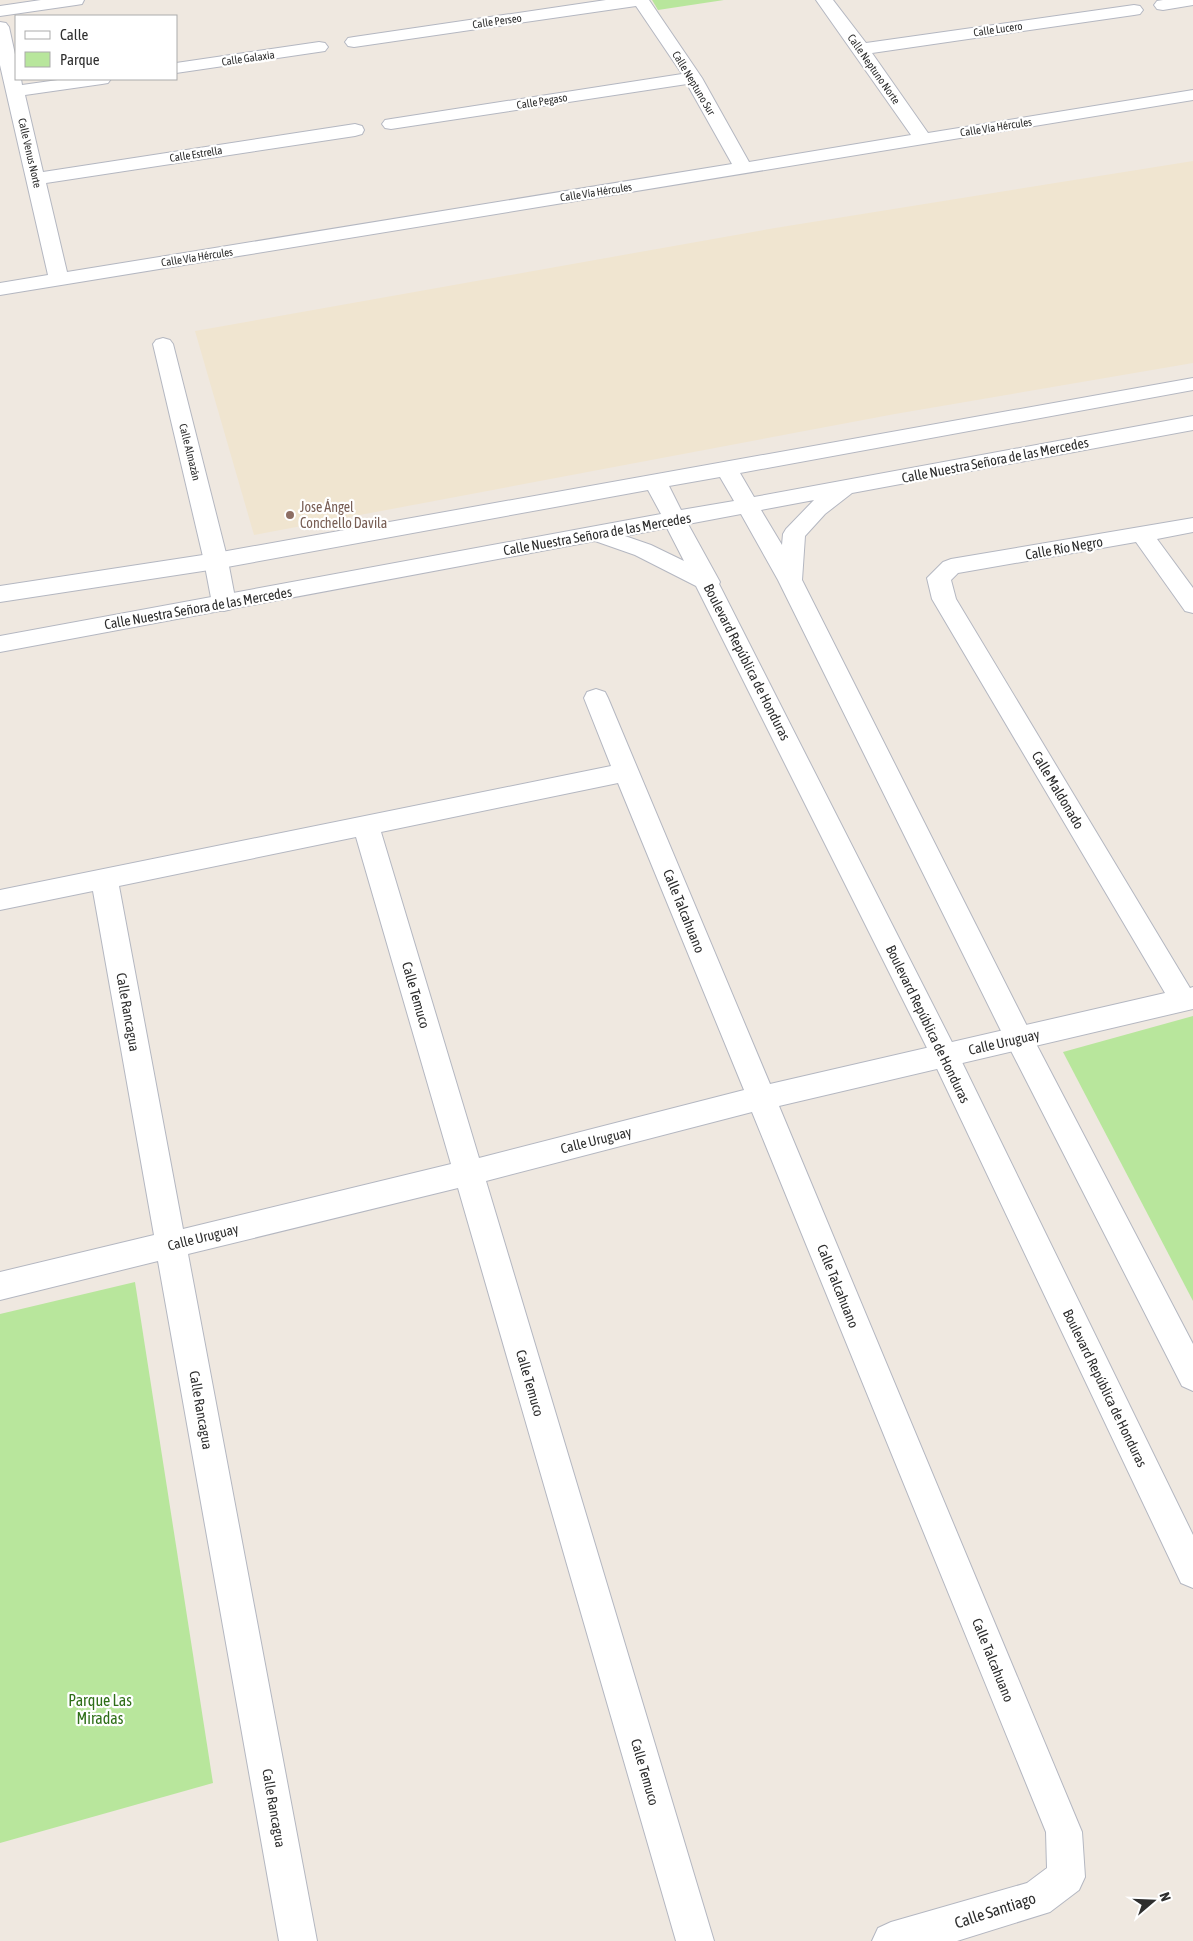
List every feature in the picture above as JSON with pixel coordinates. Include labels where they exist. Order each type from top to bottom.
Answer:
[{"type":"street","points":[[0,10],[76,0]]},
{"type":"street","name":"Calle Perseo","points":[[354,42],[641,0]]},
{"type":"street","name":"Calle Neptuno Sur","points":[[641,0],[693,78],[743,168]]},
{"type":"street","name":"Calle Neptuno Norte","points":[[824,0],[862,49],[923,139]]},
{"type":"street","points":[[1163,5],[1193,0]]},
{"type":"street","name":"Calle Lucero","points":[[862,49],[1134,10]]},
{"type":"street","name":"Calle Venus Norte","points":[[0,27],[60,280]]},
{"type":"street","name":"Calle Galaxia","points":[[178,68],[319,47]]},
{"type":"street","name":"Calle Pegaso","points":[[391,124],[693,78]]},
{"type":"street","points":[[15,91],[95,80]]},
{"type":"street","name":"Calle Vía Hércules","points":[[0,289],[1193,95]]},
{"type":"street","name":"Calle Estrella","points":[[36,179],[355,130]]},
{"type":"street","name":"Calle Almazán","points":[[163,344],[216,561],[224,603]]},
{"type":"street","points":[[0,594],[216,561],[1193,384]]},
{"type":"street","name":"Calle Nuestra Señora de las Mercedes","points":[[0,644],[1193,423]]},
{"type":"street","points":[[726,468],[790,580],[1019,1039],[1193,1376]]},
{"type":"street","name":"Boulevard República de Honduras","points":[[655,481],[708,582],[945,1056],[1193,1571]]},
{"type":"street","points":[[790,580],[794,534],[817,509],[846,488]]},
{"type":"street","name":"Calle Río Negro","points":[[938,578],[951,567],[1193,525]]},
{"type":"street","points":[[597,534],[644,550],[708,582]]},
{"type":"street","points":[[1142,535],[1193,605]]},
{"type":"street","name":"Calle Maldonado","points":[[938,578],[944,599],[1188,999]]},
{"type":"street","name":"Calle Talcahuano","points":[[596,698],[1064,1832],[1066,1877]]},
{"type":"street","points":[[0,900],[627,772]]},
{"type":"street","name":"Calle Temuco","points":[[366,825],[695,1941]]},
{"type":"street","name":"Calle Rancagua","points":[[104,879],[298,1941]]},
{"type":"street","name":"Calle Uruguay","points":[[0,1286],[468,1173],[761,1098],[1188,999]]},
{"type":"street","name":"Calle Santiago","points":[[891,1941],[1037,1899],[1066,1877]]},
{"type":"shaded area","points":[[1193,161],[1193,363],[895,414],[254,535],[195,331],[775,228]]},
{"type":"green space","points":[[652,0],[724,0],[658,10]]},
{"type":"green space","points":[[1193,1016],[1193,1301],[1063,1052]]},
{"type":"green space","name":"Parque Las Miradas","points":[[135,1282],[213,1783],[0,1843],[0,1314]]},
{"type":"place","name":"Jose Ángel Conchello Davila","points":[[290,515]]}]
